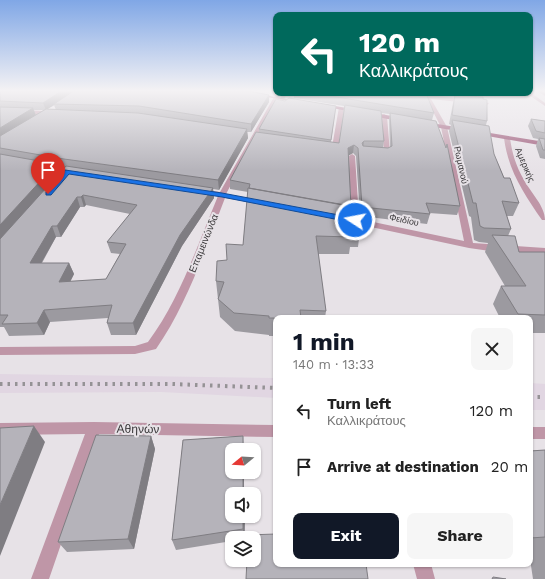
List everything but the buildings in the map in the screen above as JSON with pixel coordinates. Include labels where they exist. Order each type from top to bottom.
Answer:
[{"type":"main road","points":[[390,117],[406,120]]},
{"type":"main road","points":[[421,123],[468,131]]},
{"type":"main road","points":[[475,133],[545,144]]},
{"type":"street","points":[[36,121],[42,117]]},
{"type":"street","name":"Επαμεινώνδα","points":[[0,351],[135,350],[152,346],[168,325],[222,195],[253,137],[266,117]]},
{"type":"street","points":[[320,147],[335,149],[340,117]]},
{"type":"street","points":[[372,153],[387,153],[384,117]]},
{"type":"street","name":"Ρωμανού","points":[[439,117],[444,127],[469,245]]},
{"type":"street","name":"Αμερικής","points":[[507,138],[510,154],[518,176],[545,218]]},
{"type":"street","points":[[352,156],[355,220]]},
{"type":"street","points":[[191,190],[272,204]]},
{"type":"street","name":"Φειδίου","points":[[340,218],[469,245],[490,248],[545,251]]},
{"type":"street","points":[[40,579],[94,428]]},
{"type":"street","name":"Αθηνών","points":[[0,429],[94,428],[273,431]]},
{"type":"street","points":[[533,433],[545,434]]},
{"type":"street","points":[[423,567],[426,579]]},
{"type":"shaded area","points":[[0,374],[273,378],[273,398],[161,392],[0,393]]},
{"type":"shaded area","points":[[533,383],[545,384],[545,410],[533,410]]},
{"type":"railway","points":[[0,384],[172,384],[273,388]]},
{"type":"railway","points":[[533,397],[545,397]]},
{"type":"route","points":[[48,194],[67,172],[222,195],[355,220]]}]
